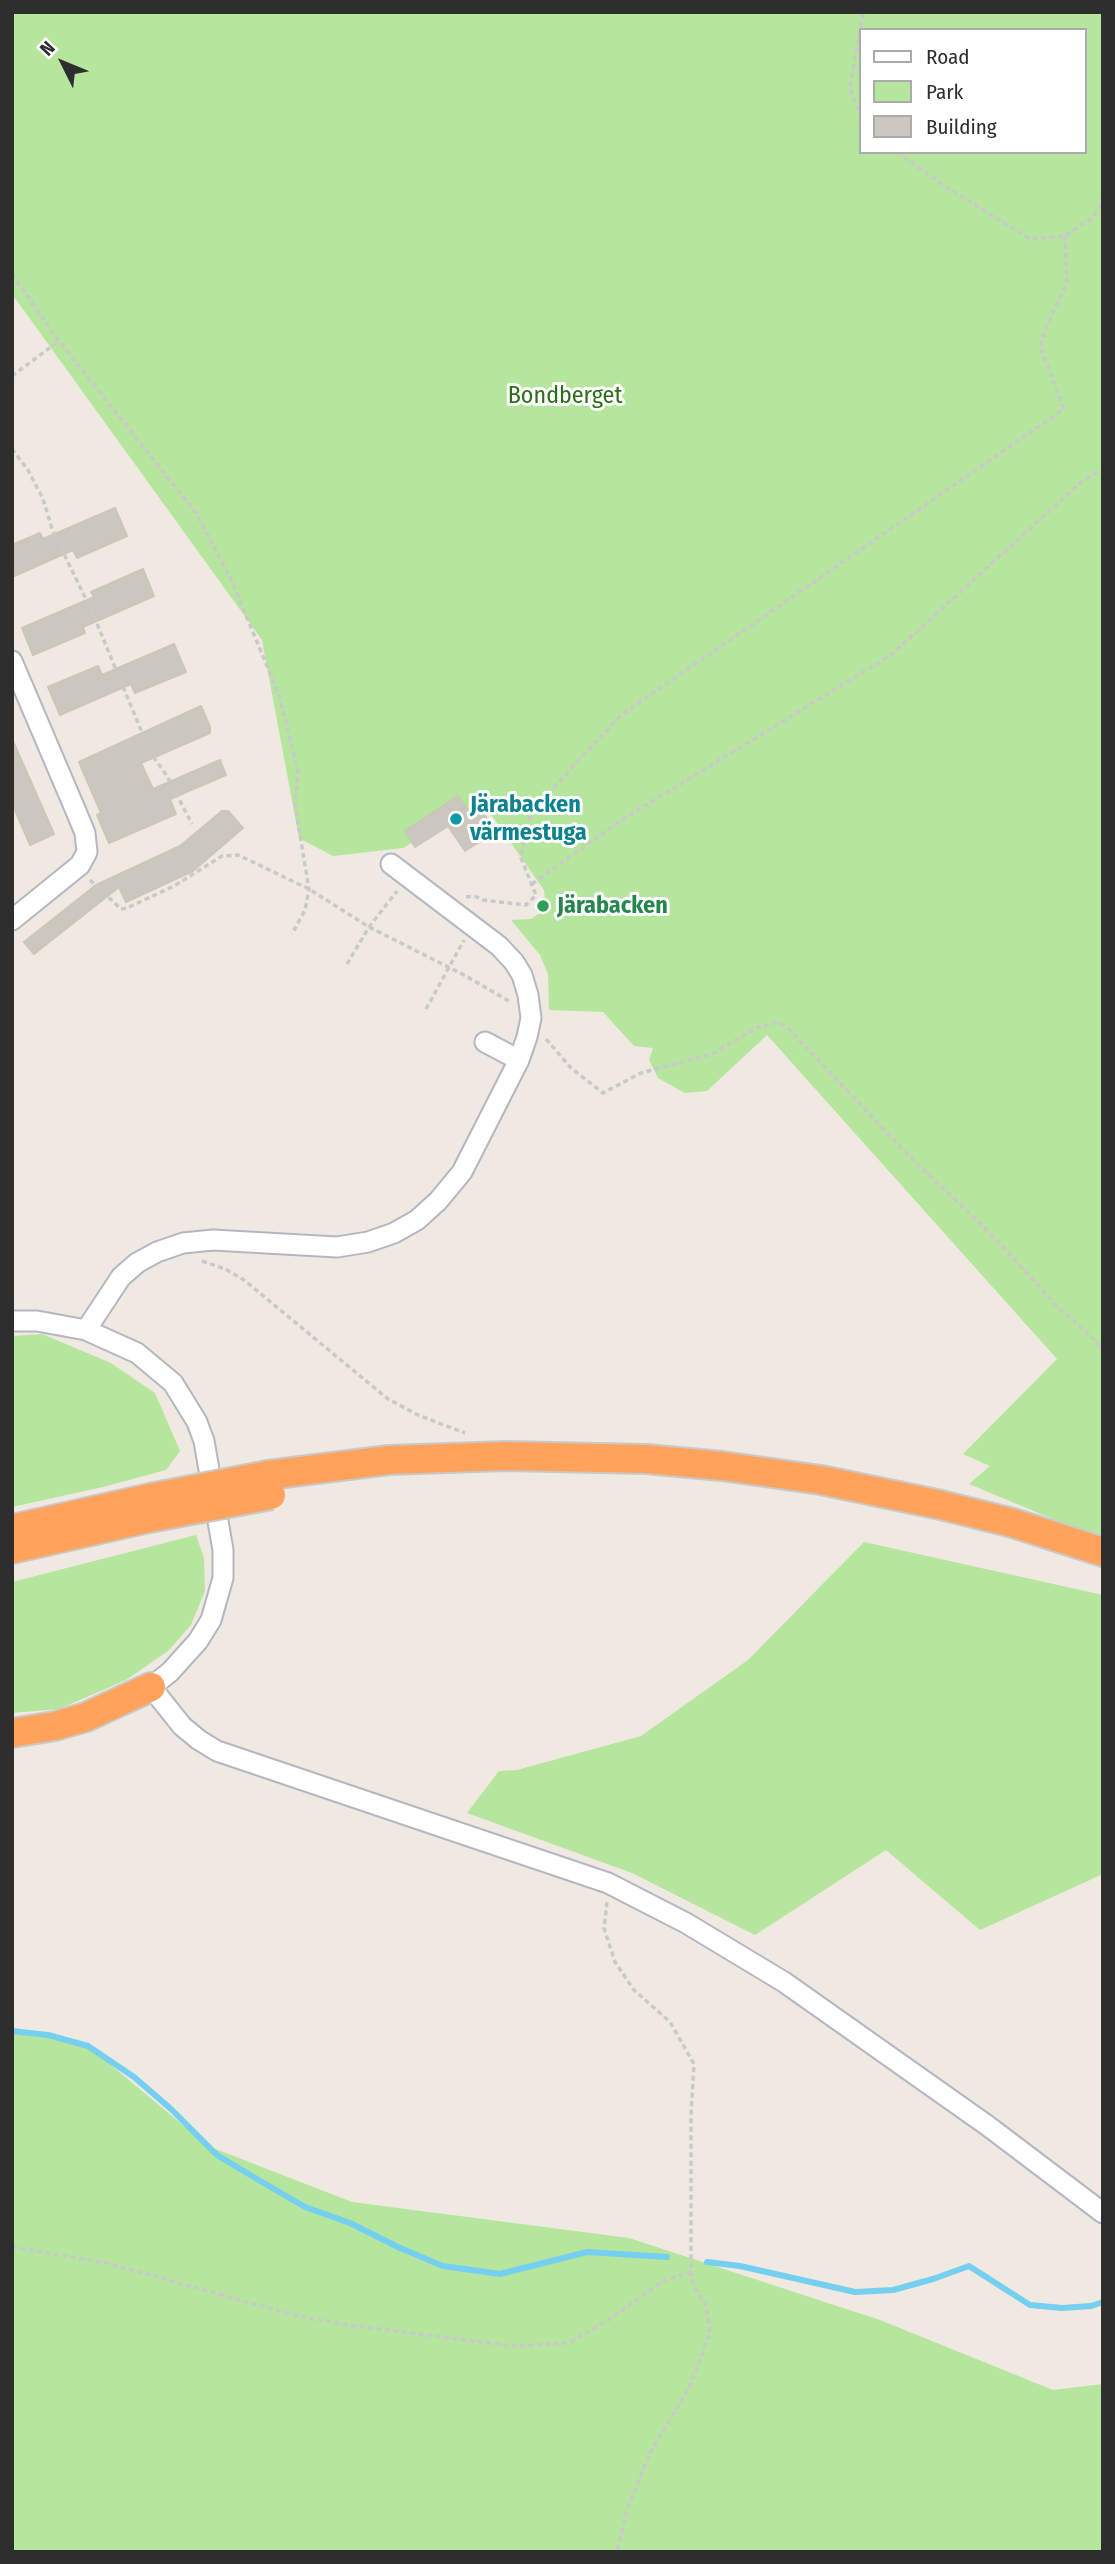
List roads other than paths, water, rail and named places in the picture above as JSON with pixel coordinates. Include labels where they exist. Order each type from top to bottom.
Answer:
[{"type":"highway","points":[[12,1529],[149,1508],[388,1460],[479,1456],[646,1459],[722,1466],[821,1480],[1013,1523],[1103,1552]]},
{"type":"highway","points":[[270,1485],[348,1484],[458,1475],[516,1474],[665,1480],[759,1489],[883,1512],[1017,1544],[1103,1572]]},
{"type":"highway","points":[[12,1549],[149,1508]]},
{"type":"highway","points":[[12,1733],[55,1726],[86,1717],[151,1687]]},
{"type":"street","points":[[12,662],[85,832],[88,852],[80,865],[12,920]]},
{"type":"street","points":[[86,1330],[121,1277],[137,1263],[157,1252],[183,1243],[213,1240],[337,1247],[368,1242],[394,1233],[417,1220],[439,1201],[462,1172],[519,1060],[527,1037],[531,1018],[522,975],[499,946],[391,864]]},
{"type":"street","points":[[485,1042],[519,1060]]},
{"type":"street","points":[[12,1321],[37,1321],[86,1330],[137,1353],[173,1383],[186,1402],[204,1441],[223,1550],[223,1578],[211,1619],[198,1642],[170,1672],[151,1687],[182,1726],[217,1751],[608,1883],[686,1923],[784,1982],[988,2126],[1103,2213]]},
{"type":"waterway","points":[[12,2031],[48,2035],[88,2046],[134,2077],[217,2155],[305,2207],[350,2223],[443,2266],[500,2274],[587,2252],[667,2257]]},
{"type":"waterway","points":[[707,2262],[740,2266],[855,2292],[893,2290],[969,2266],[1030,2305],[1062,2308],[1091,2306],[1103,2302]]},
{"type":"place","name":"Järabacken värmestuga","points":[[456,819]]},
{"type":"place","name":"Järabacken","points":[[543,906]]},
{"type":"park label","name":"Bondberget","points":[[565,396]]}]
